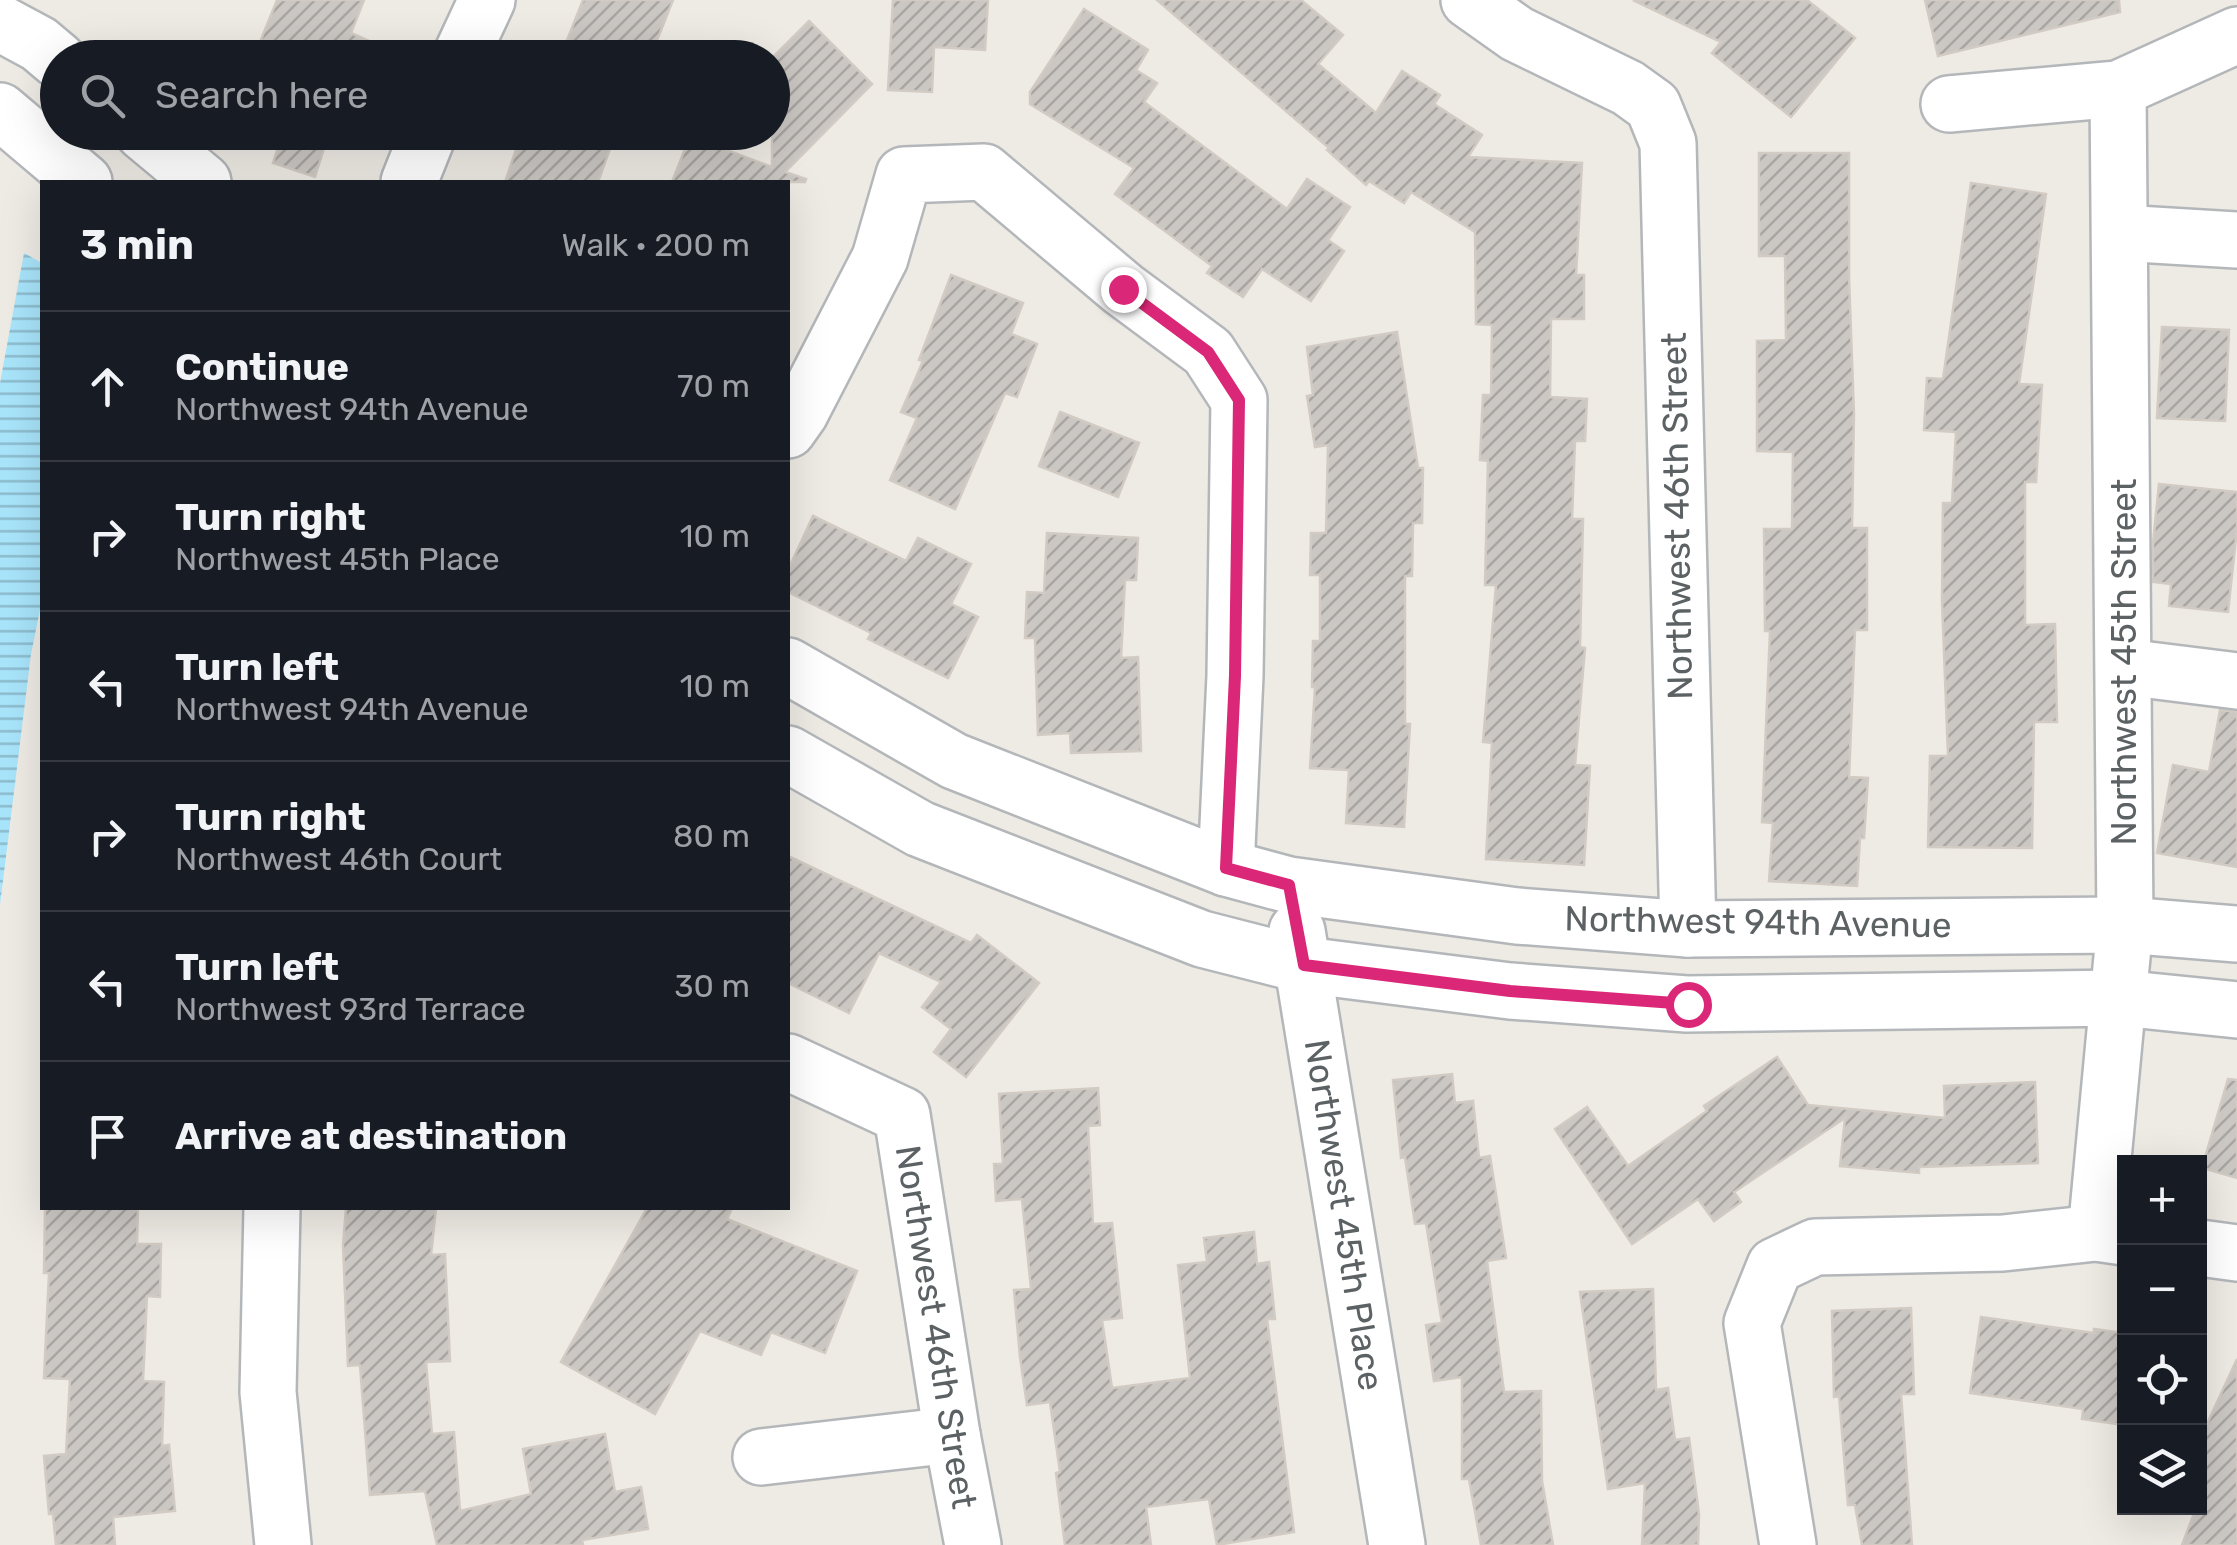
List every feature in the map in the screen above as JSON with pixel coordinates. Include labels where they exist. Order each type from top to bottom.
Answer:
[{"type":"street","points":[[467,40],[487,0]]},
{"type":"street","name":"Northwest 46th Street","points":[[1468,0],[1518,34],[1628,88],[1653,106],[1668,143],[1688,928]]},
{"type":"street","points":[[0,23],[40,45]]},
{"type":"street","points":[[1949,104],[2118,89],[2237,36]]},
{"type":"street","name":"Northwest 45th Street","points":[[2110,1235],[2125,925],[2118,89]]},
{"type":"street","points":[[0,112],[40,145]]},
{"type":"street","points":[[46,150],[82,180]]},
{"type":"street","points":[[165,150],[201,180]]},
{"type":"street","points":[[410,180],[422,150]]},
{"type":"street","points":[[790,427],[880,258],[904,176],[984,172],[1123,289],[1208,352],[1239,400],[1235,676],[1226,868]]},
{"type":"street","points":[[2120,234],[2237,240]]},
{"type":"street","name":"Northwest 94th Avenue","points":[[790,667],[954,761],[1226,868],[1289,885],[1517,916],[1688,928],[2125,925],[2237,934]]},
{"type":"street","points":[[2125,667],[2237,682]]},
{"type":"street","points":[[790,755],[920,828],[1202,938],[1304,965],[1510,991],[1688,1004],[2120,998],[2237,1010]]},
{"type":"street","name":"Northwest 45th Place","points":[[1289,885],[1397,1545]]},
{"type":"street","name":"Northwest 46th Street","points":[[790,1063],[902,1115],[973,1545]]},
{"type":"street","points":[[272,1210],[268,1392],[282,1545]]},
{"type":"street","points":[[1788,1545],[1752,1323],[1775,1266],[1816,1247],[2003,1243],[2110,1235]]},
{"type":"street","points":[[2207,1249],[2237,1253]]},
{"type":"street","points":[[761,1458],[952,1436]]},
{"type":"water","points":[[24,253],[40,262],[40,610],[0,905],[0,383]]},
{"type":"building","points":[[277,0],[364,0],[351,33],[367,40],[261,40]]},
{"type":"building","points":[[583,0],[673,0],[657,40],[567,40]]},
{"type":"building","points":[[893,0],[988,0],[985,50],[934,47],[932,92],[888,90]]},
{"type":"building","points":[[1157,0],[1301,0],[1343,35],[1318,64],[1376,113],[1402,71],[1440,95],[1434,104],[1482,135],[1468,157],[1582,163],[1576,275],[1584,275],[1584,319],[1551,319],[1550,397],[1587,399],[1585,441],[1575,441],[1572,519],[1583,519],[1580,647],[1585,648],[1575,765],[1590,766],[1584,865],[1486,859],[1492,743],[1483,742],[1496,585],[1485,585],[1488,461],[1480,460],[1483,395],[1491,395],[1492,325],[1476,324],[1475,232],[1411,192],[1404,203],[1369,181],[1366,185],[1329,148]]},
{"type":"building","points":[[1633,0],[1807,0],[1855,38],[1791,117],[1712,53],[1721,42]]},
{"type":"building","points":[[1925,0],[2119,0],[2120,12],[1938,56]]},
{"type":"building","points":[[1084,9],[1148,50],[1136,70],[1157,83],[1144,102],[1287,209],[1307,179],[1350,207],[1328,240],[1344,251],[1311,301],[1262,269],[1243,297],[1207,273],[1212,266],[1115,194],[1134,168],[1030,104],[1030,92]]},
{"type":"building","points":[[809,21],[872,84],[785,172],[806,179],[805,182],[673,180],[685,150],[727,150],[772,167],[772,150],[790,150],[790,40]]},
{"type":"building","points":[[277,150],[323,150],[315,177],[273,163]]},
{"type":"building","points":[[516,150],[610,150],[599,180],[506,180]]},
{"type":"building","points":[[1759,153],[1849,153],[1852,528],[1867,528],[1867,630],[1855,630],[1849,777],[1868,778],[1857,886],[1769,881],[1773,823],[1762,822],[1770,631],[1765,631],[1764,529],[1792,529],[1793,452],[1757,451],[1757,341],[1786,340],[1785,256],[1759,256]]},
{"type":"building","points":[[1971,183],[2046,194],[2019,384],[2042,385],[2036,482],[2025,482],[2025,625],[2055,624],[2057,722],[2034,722],[2032,848],[1928,847],[1930,756],[1948,756],[1943,503],[1952,503],[1956,432],[1924,430],[1927,378],[1943,379]]},
{"type":"building","points":[[951,275],[1023,303],[1011,334],[1037,344],[1017,397],[1005,393],[955,509],[890,480],[917,418],[901,412],[923,361],[919,360]]},
{"type":"building","points":[[2162,327],[2229,330],[2225,421],[2157,418]]},
{"type":"building","points":[[1397,332],[1418,468],[1423,468],[1422,523],[1413,523],[1412,576],[1405,576],[1405,724],[1410,724],[1404,827],[1346,823],[1349,770],[1310,768],[1315,687],[1313,641],[1320,641],[1320,575],[1310,575],[1311,533],[1326,533],[1328,445],[1315,447],[1307,396],[1313,395],[1307,347]]},
{"type":"building","points":[[1060,412],[1139,443],[1118,497],[1039,466]]},
{"type":"building","points":[[2159,484],[2237,492],[2228,612],[2169,606],[2171,584],[2153,582]]},
{"type":"building","points":[[813,516],[906,561],[918,538],[971,564],[951,604],[978,617],[948,678],[868,639],[871,633],[790,593],[790,566]]},
{"type":"building","points":[[1047,533],[1138,538],[1136,580],[1125,580],[1121,658],[1138,657],[1141,751],[1071,753],[1070,733],[1038,735],[1035,638],[1025,638],[1027,592],[1044,593]]},
{"type":"building","points":[[2220,710],[2237,712],[2237,867],[2157,853],[2173,765],[2209,772]]},
{"type":"building","points":[[790,857],[971,943],[977,935],[1039,983],[966,1077],[934,1052],[951,1029],[922,1007],[941,982],[879,953],[849,1013],[790,984]]},
{"type":"building","points":[[1777,1057],[1808,1105],[1945,1118],[1944,1086],[2035,1082],[2038,1163],[1919,1167],[1919,1173],[1840,1166],[1845,1118],[1734,1192],[1741,1202],[1714,1221],[1698,1199],[1632,1244],[1555,1129],[1587,1107],[1628,1166],[1707,1111],[1704,1106]]},
{"type":"building","points":[[1452,1074],[1455,1103],[1473,1101],[1479,1158],[1490,1156],[1506,1258],[1487,1261],[1504,1392],[1541,1391],[1542,1481],[1553,1545],[1481,1545],[1469,1479],[1462,1479],[1462,1377],[1434,1381],[1426,1325],[1442,1323],[1426,1223],[1415,1224],[1405,1157],[1401,1158],[1393,1080]]},
{"type":"building","points":[[2228,1079],[2237,1080],[2237,1178],[2207,1169],[2206,1155]]},
{"type":"building","points":[[1098,1088],[1100,1125],[1088,1126],[1093,1224],[1112,1223],[1122,1318],[1102,1320],[1112,1388],[1190,1378],[1178,1265],[1207,1262],[1204,1238],[1254,1232],[1257,1264],[1269,1262],[1275,1319],[1267,1319],[1294,1532],[1217,1545],[1209,1499],[1146,1507],[1151,1545],[1065,1545],[1050,1402],[1027,1405],[1020,1357],[1014,1290],[1031,1289],[1022,1199],[996,1201],[994,1164],[1003,1164],[999,1094]]},
{"type":"building","points":[[45,1210],[138,1210],[137,1244],[161,1244],[160,1297],[147,1296],[143,1381],[164,1382],[162,1446],[169,1445],[175,1511],[113,1517],[115,1545],[56,1545],[44,1456],[66,1454],[70,1379],[44,1378],[49,1273],[44,1273]]},
{"type":"building","points":[[346,1210],[436,1210],[431,1255],[445,1254],[450,1361],[426,1362],[432,1434],[454,1432],[460,1511],[531,1494],[523,1449],[605,1434],[615,1492],[641,1487],[648,1529],[582,1540],[583,1545],[437,1545],[425,1491],[370,1495],[360,1365],[348,1366],[343,1245]]},
{"type":"building","points":[[646,1210],[731,1210],[727,1219],[857,1271],[825,1353],[771,1332],[761,1355],[700,1331],[655,1414],[561,1362]]},
{"type":"building","points":[[1653,1289],[1656,1390],[1668,1388],[1675,1440],[1689,1438],[1699,1514],[1698,1545],[1642,1545],[1645,1483],[1608,1489],[1580,1292]]},
{"type":"building","points":[[1911,1308],[1914,1394],[1901,1394],[1912,1545],[1862,1545],[1855,1505],[1848,1505],[1839,1396],[1834,1397],[1832,1311]]},
{"type":"building","points":[[1981,1317],[2094,1333],[2094,1329],[2117,1332],[2117,1424],[2082,1419],[2083,1409],[1970,1393]]},
{"type":"building","points":[[2237,1359],[2237,1545],[2182,1545],[2193,1515],[2207,1515],[2207,1424]]},
{"type":"route","points":[[1123,289],[1208,352],[1239,400],[1235,676],[1226,868],[1289,885],[1304,965],[1510,991],[1688,1004]]}]
